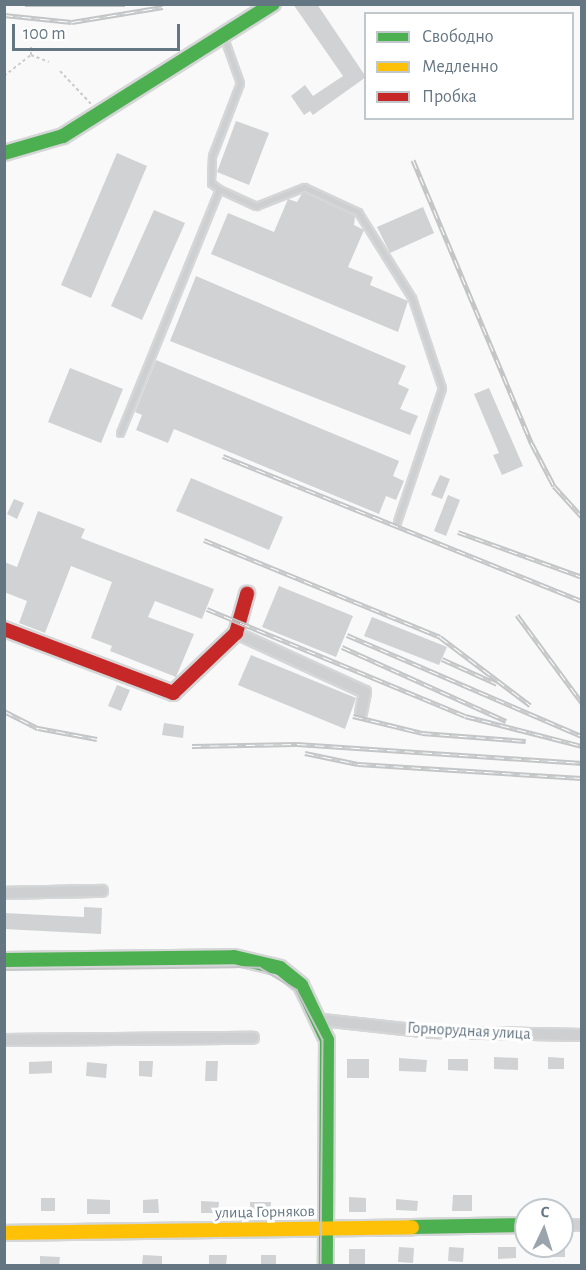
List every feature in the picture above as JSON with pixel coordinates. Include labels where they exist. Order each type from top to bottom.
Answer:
[{"type":"street","points":[[4,153],[63,136],[273,4]]},
{"type":"street","points":[[4,629],[173,693],[236,633],[247,594]]},
{"type":"street","points":[[236,633],[365,692],[360,713]]},
{"type":"street","points":[[4,893],[102,891]]},
{"type":"street","points":[[4,960],[116,956],[262,961],[301,986],[322,1020],[327,1040],[326,1266]]},
{"type":"street","name":"Горнорудная улица","points":[[322,1020],[431,1032],[582,1035]]},
{"type":"street","points":[[4,1040],[253,1038]]},
{"type":"street","name":"улица Горняков","points":[[4,1233],[514,1225]]},
{"type":"lane","points":[[223,36],[240,82],[212,156],[211,183],[256,206],[304,187],[358,212],[412,298],[442,388],[398,522]]},
{"type":"lane","points":[[120,433],[219,189]]},
{"type":"path","points":[[31,48],[31,55]]},
{"type":"path","points":[[31,55],[49,62]]},
{"type":"path","points":[[4,76],[31,55]]},
{"type":"path","points":[[60,71],[98,115]]},
{"type":"building","points":[[293,4],[317,4],[364,74],[364,78],[313,115],[310,111],[304,115],[291,96],[305,85],[313,96],[343,76]]},
{"type":"building","points":[[236,121],[269,133],[249,185],[217,172]]},
{"type":"building","points":[[117,153],[147,166],[91,298],[61,285]]},
{"type":"building","points":[[303,192],[355,216],[354,225],[364,230],[348,267],[373,277],[370,285],[408,301],[398,332],[211,254],[228,213],[274,232],[288,199],[297,202]]},
{"type":"building","points":[[423,207],[434,233],[390,253],[377,227]]},
{"type":"building","points":[[154,210],[185,223],[142,320],[111,306]]},
{"type":"building","points":[[196,276],[406,366],[398,384],[409,389],[400,409],[418,416],[410,435],[170,341]]},
{"type":"building","points":[[156,360],[399,461],[393,476],[404,481],[396,500],[386,496],[379,514],[174,429],[168,443],[136,430],[142,415],[135,412]]},
{"type":"building","points":[[70,368],[123,389],[101,443],[48,422]]},
{"type":"building","points":[[489,388],[523,466],[502,475],[493,455],[499,453],[474,394]]},
{"type":"building","points":[[440,475],[450,479],[442,499],[431,495]]},
{"type":"building","points":[[191,478],[283,517],[269,550],[176,511]]},
{"type":"building","points":[[448,495],[460,500],[446,536],[434,531]]},
{"type":"building","points":[[14,499],[24,503],[17,519],[7,514]]},
{"type":"building","points":[[38,511],[85,529],[81,538],[214,589],[202,619],[155,601],[148,617],[194,634],[176,677],[110,651],[112,646],[91,638],[112,582],[71,566],[45,633],[19,623],[27,601],[4,592],[4,562],[17,567]]},
{"type":"building","points":[[279,586],[353,616],[336,657],[262,627]]},
{"type":"building","points":[[372,617],[447,647],[439,665],[364,636]]},
{"type":"building","points":[[251,655],[356,698],[345,729],[238,685]]},
{"type":"building","points":[[117,685],[130,690],[121,711],[108,706]]},
{"type":"building","points":[[164,723],[184,726],[183,738],[162,735]]},
{"type":"building","points":[[84,907],[102,908],[101,934],[4,929],[4,913],[84,917]]},
{"type":"building","points":[[494,1057],[518,1058],[518,1070],[494,1069]]},
{"type":"building","points":[[548,1057],[564,1058],[564,1069],[548,1069]]},
{"type":"building","points":[[399,1058],[427,1060],[426,1072],[399,1071]]},
{"type":"building","points":[[347,1059],[369,1059],[369,1078],[347,1078]]},
{"type":"building","points":[[448,1059],[468,1059],[468,1071],[448,1070]]},
{"type":"building","points":[[52,1061],[52,1073],[29,1074],[29,1062]]},
{"type":"building","points":[[139,1061],[153,1061],[152,1077],[139,1076]]},
{"type":"building","points":[[206,1061],[218,1061],[217,1081],[205,1081]]},
{"type":"building","points":[[87,1062],[107,1064],[106,1078],[86,1076]]},
{"type":"building","points":[[453,1195],[472,1195],[472,1211],[452,1211]]},
{"type":"building","points":[[349,1197],[366,1198],[366,1212],[349,1212]]},
{"type":"building","points":[[41,1198],[55,1198],[55,1211],[41,1211]]},
{"type":"building","points":[[87,1199],[110,1200],[110,1214],[87,1214]]},
{"type":"building","points":[[158,1199],[159,1213],[143,1213],[143,1200]]},
{"type":"building","points":[[396,1199],[418,1201],[417,1211],[396,1210]]},
{"type":"building","points":[[201,1201],[219,1202],[218,1213],[201,1213]]},
{"type":"building","points":[[250,1202],[271,1202],[270,1213],[250,1212]]},
{"type":"building","points":[[399,1247],[414,1248],[413,1263],[398,1262]]},
{"type":"building","points":[[449,1247],[464,1248],[463,1262],[448,1261]]},
{"type":"building","points":[[498,1247],[514,1247],[514,1258],[516,1258],[498,1259]]},
{"type":"building","points":[[349,1249],[365,1249],[365,1265],[349,1265]]},
{"type":"building","points":[[143,1255],[162,1256],[162,1266],[142,1266]]},
{"type":"building","points":[[209,1255],[227,1255],[226,1265],[209,1264]]},
{"type":"building","points":[[261,1255],[276,1255],[276,1266],[261,1266]]},
{"type":"building","points":[[40,1256],[60,1257],[59,1266],[40,1266]]},
{"type":"tram line","points":[[4,970],[260,968],[297,990],[323,1040],[321,1266]]},
{"type":"railway","points":[[25,4],[125,4]]},
{"type":"railway","points":[[4,15],[72,22],[163,7]]},
{"type":"railway","points":[[413,160],[532,444],[554,486],[582,517]]},
{"type":"railway","points":[[223,456],[582,601]]},
{"type":"railway","points":[[458,532],[582,577]]},
{"type":"railway","points":[[204,540],[440,637],[530,705]]},
{"type":"railway","points":[[207,609],[465,716],[582,746]]},
{"type":"railway","points":[[517,615],[582,703]]},
{"type":"railway","points":[[347,635],[582,736]]},
{"type":"railway","points":[[342,647],[506,721]]},
{"type":"railway","points":[[442,659],[497,684]]},
{"type":"railway","points":[[4,711],[38,728],[97,739]]},
{"type":"railway","points":[[353,716],[422,733],[526,741]]},
{"type":"railway","points":[[192,746],[297,744],[582,763]]},
{"type":"railway","points":[[305,753],[358,764],[582,778]]},
{"type":"traffic: fast","points":[[4,153],[63,136],[273,4]]},
{"type":"traffic: fast","points":[[4,960],[234,957],[280,968],[301,985],[327,1040],[326,1266]]},
{"type":"traffic: fast","points":[[412,1227],[514,1225]]},
{"type":"traffic: slow","points":[[4,1233],[412,1227]]},
{"type":"traffic: jam","points":[[4,629],[173,693],[236,633],[247,594]]}]
